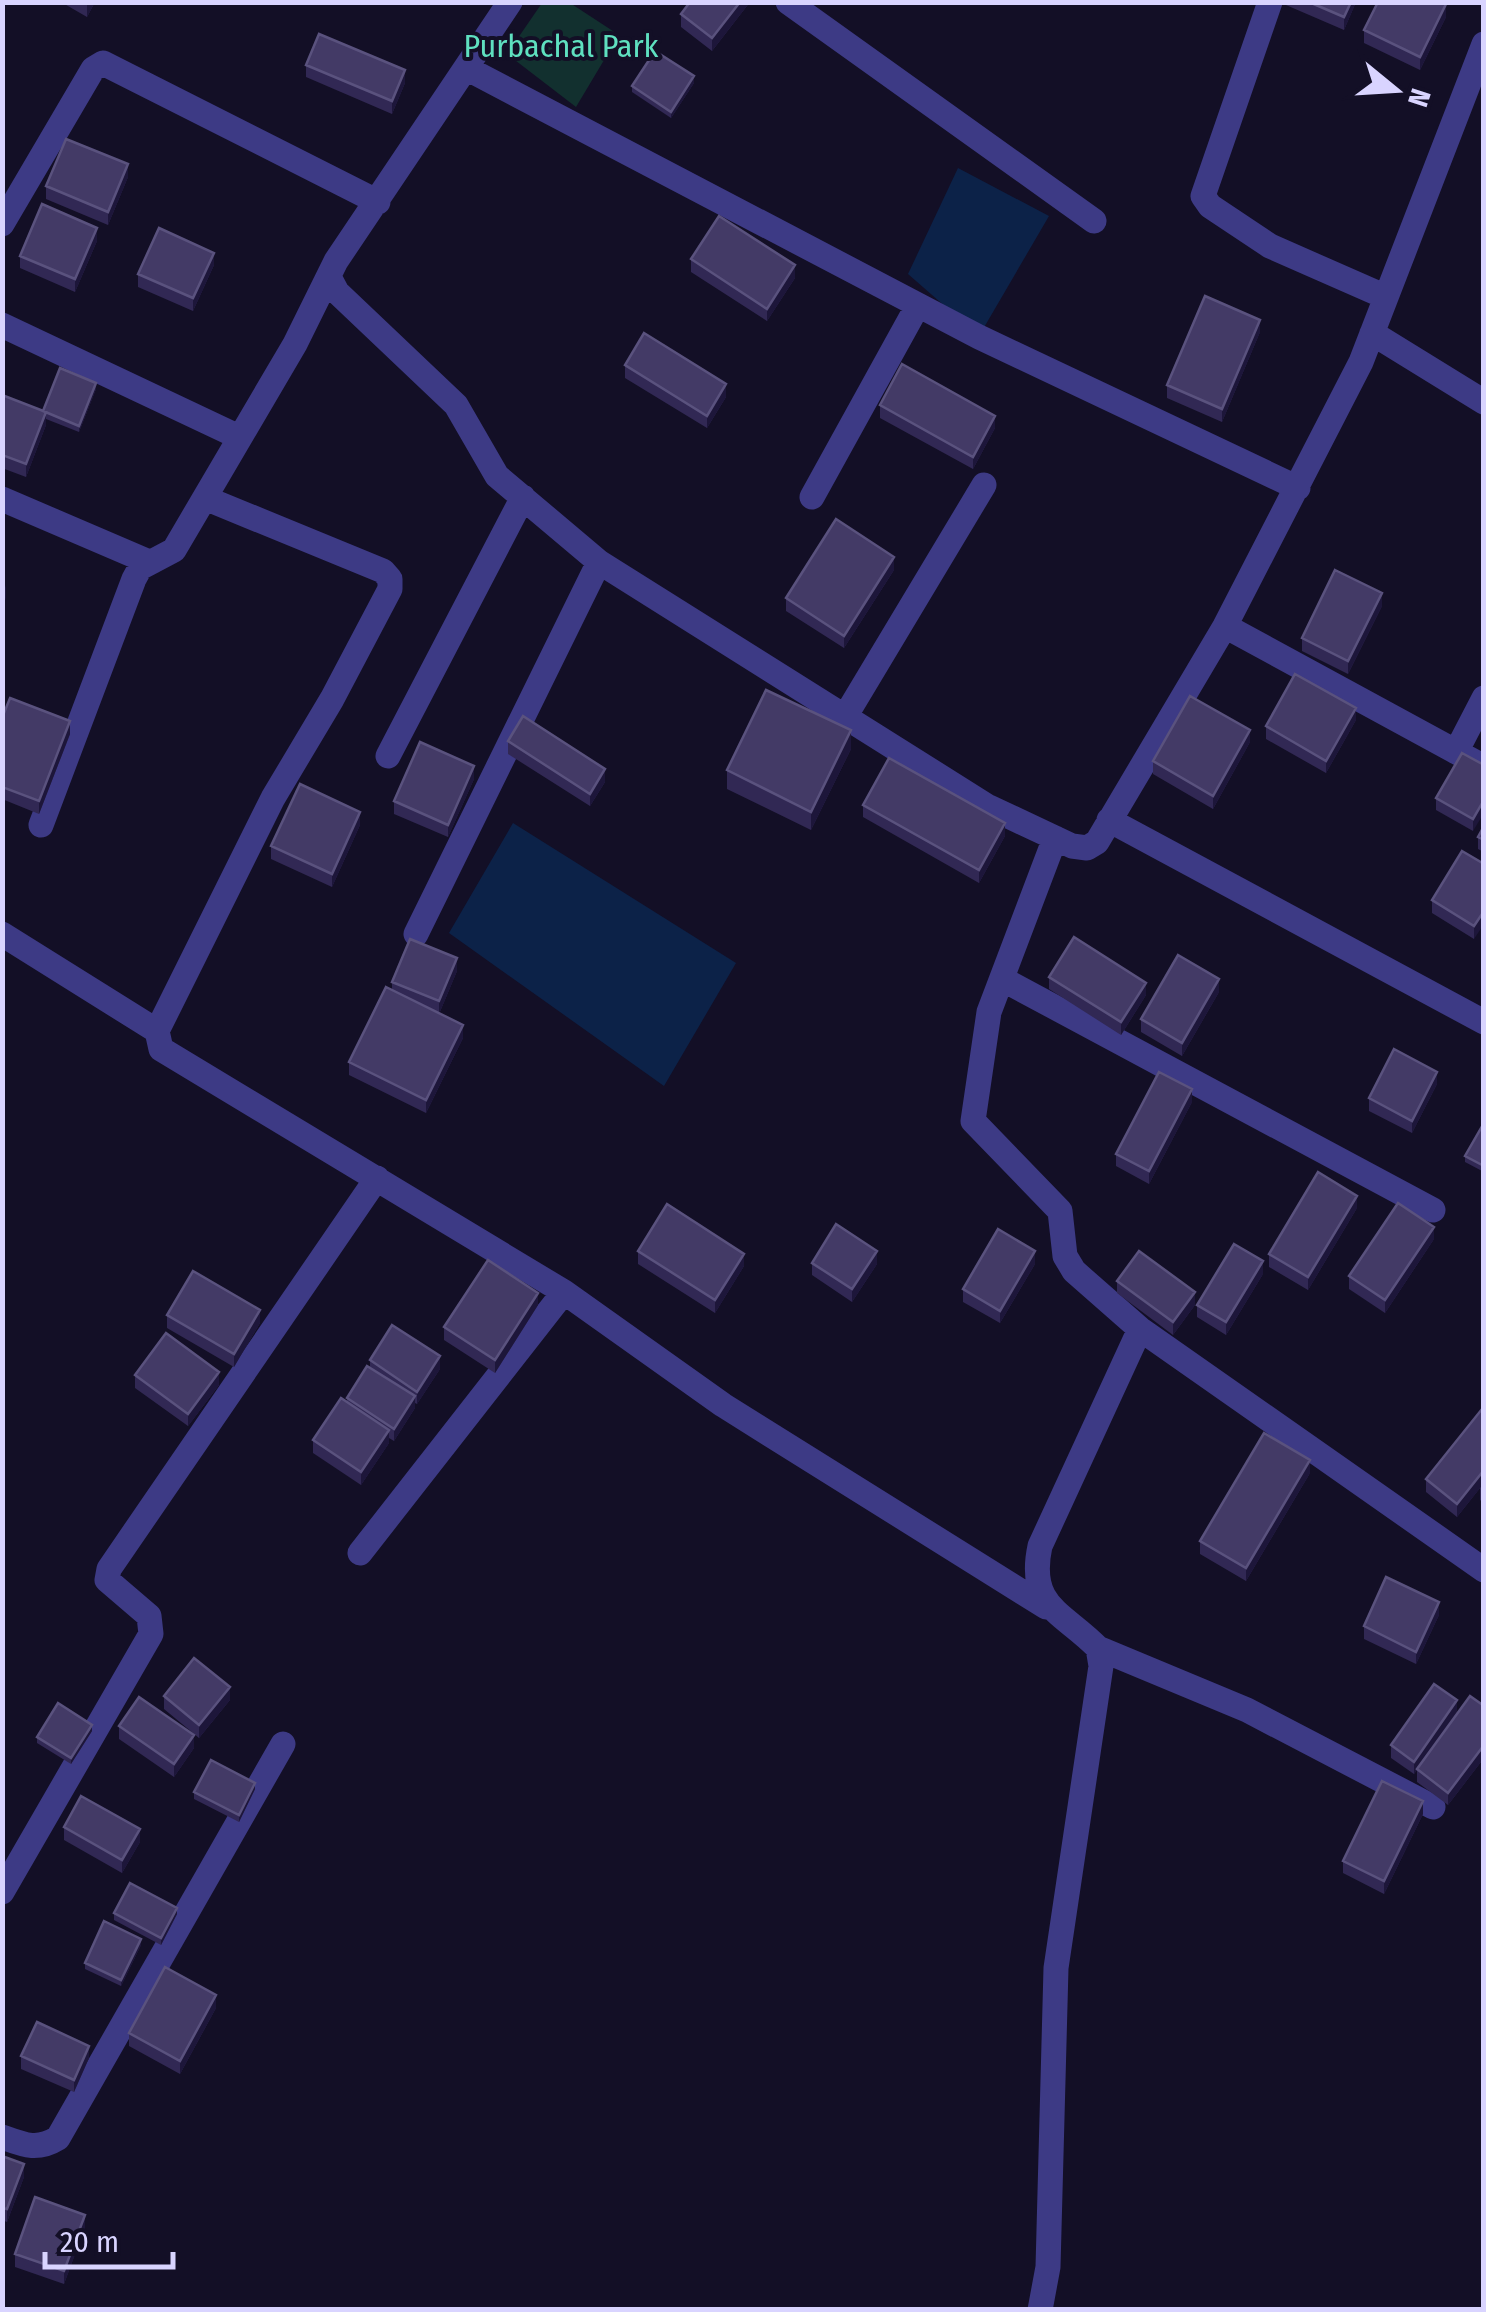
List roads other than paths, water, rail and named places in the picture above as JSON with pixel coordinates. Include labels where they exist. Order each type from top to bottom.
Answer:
[{"type":"street","points":[[2,500],[149,562],[165,559],[205,498],[329,277],[510,2]]},
{"type":"street","points":[[788,2],[1094,222]]},
{"type":"street","points":[[1270,2],[1203,196],[1210,206],[1270,246],[1386,297]]},
{"type":"street","points":[[329,277],[337,292],[456,406],[485,459],[599,562],[987,806],[1055,838],[1087,848],[1097,842],[1224,626],[1298,488],[1372,333],[1484,44]]},
{"type":"street","points":[[2,224],[93,68],[103,63],[378,202]]},
{"type":"street","points":[[466,68],[918,305],[1298,488]]},
{"type":"street","points":[[812,497],[918,305]]},
{"type":"street","points":[[2,325],[239,437]]},
{"type":"street","points":[[1372,333],[1484,402]]},
{"type":"street","points":[[846,716],[984,484]]},
{"type":"street","points":[[388,756],[523,497]]},
{"type":"street","points":[[156,1032],[273,798],[332,699],[390,589],[390,579],[383,571],[205,498]]},
{"type":"street","points":[[41,826],[134,579],[149,562]]},
{"type":"street","points":[[416,934],[599,562]]},
{"type":"street","points":[[1224,626],[1484,768]]},
{"type":"street","points":[[1456,752],[1484,698]]},
{"type":"street","points":[[1109,820],[1484,1022]]},
{"type":"street","points":[[1055,838],[990,1012],[973,1122],[1060,1211],[1065,1256],[1074,1271],[1140,1329],[1484,1570]]},
{"type":"street","points":[[2,934],[156,1032],[161,1049],[564,1292],[723,1405],[1046,1606],[1098,1648],[1247,1710],[1433,1807]]},
{"type":"street","points":[[1002,979],[1433,1210]]},
{"type":"street","points":[[2,1892],[151,1634],[149,1616],[115,1589],[107,1580],[108,1570],[376,1178]]},
{"type":"street","points":[[360,1553],[564,1292]]},
{"type":"street","points":[[1046,1606],[1036,1564],[1040,1546],[1140,1329]]},
{"type":"street","points":[[1040,2310],[1048,2267],[1056,1968],[1101,1666],[1098,1648]]},
{"type":"street","points":[[2,2137],[30,2147],[44,2147],[58,2138],[283,1744]]},
{"type":"water","points":[[958,168],[1049,216],[979,336],[908,274]]},
{"type":"water","points":[[513,823],[736,963],[664,1086],[449,933]]},
{"type":"park label","name":"Purbachal Park","points":[[561,46]]}]
